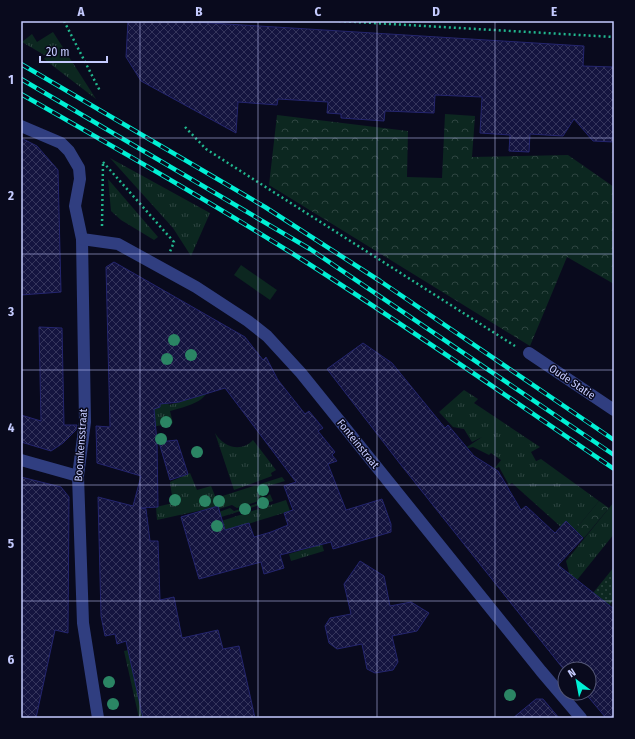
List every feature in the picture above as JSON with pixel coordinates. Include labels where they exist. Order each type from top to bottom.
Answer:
[{"type":"street","name":"Boomkensstraat","points":[[21,126],[57,141],[70,151],[79,168],[80,179],[75,206],[82,239],[84,422],[78,476],[82,623],[98,718]]},
{"type":"street","name":"Fonteinstraat","points":[[82,239],[118,244],[196,287],[242,317],[267,336],[283,352],[541,671],[581,718]]},
{"type":"street","name":"Oude Statie","points":[[529,353],[614,410]]},
{"type":"street","points":[[21,460],[78,476]]},
{"type":"path","points":[[64,21],[100,91]]},
{"type":"path","points":[[339,21],[614,37]]},
{"type":"path","points":[[185,127],[206,149],[349,242],[529,353]]},
{"type":"path","points":[[103,207],[103,162],[174,242],[163,269]]},
{"type":"green space","points":[[53,32],[96,99],[44,59],[46,56],[22,42],[32,34],[37,42]]},
{"type":"green space","points":[[445,114],[475,116],[472,157],[568,155],[614,187],[614,284],[567,257],[530,346],[269,185],[277,115],[408,131],[407,177],[442,178]]},
{"type":"green space","points":[[110,158],[210,213],[191,256],[173,228]]},
{"type":"green space","points":[[108,179],[158,237],[154,240],[121,220],[111,211]]},
{"type":"green space","points":[[241,265],[277,290],[270,300],[234,275]]},
{"type":"green space","points":[[464,390],[478,399],[474,403],[540,447],[531,452],[536,461],[541,459],[599,501],[575,530],[566,521],[561,527],[512,483],[509,485],[499,467],[494,469],[501,460],[491,453],[489,455],[473,447],[464,449],[482,437],[472,442],[464,429],[453,427],[439,412]]},
{"type":"green space","points":[[207,392],[205,396],[196,402],[170,411],[173,423],[152,427],[154,409],[160,407],[160,404],[168,403],[169,405],[202,395]]},
{"type":"green space","points":[[215,433],[218,438],[232,447],[243,446],[253,440],[276,470],[271,473],[272,476],[234,490]]},
{"type":"green space","points":[[190,473],[197,490],[211,486],[216,498],[282,477],[285,481],[268,486],[268,491],[262,500],[237,508],[232,505],[219,509],[219,512],[230,508],[234,511],[265,501],[265,498],[270,494],[273,501],[205,522],[202,510],[157,520],[156,507],[173,503],[170,482]]},
{"type":"green space","points":[[286,500],[290,511],[209,536],[206,526]]},
{"type":"green space","points":[[599,501],[609,508],[584,538],[575,530]]},
{"type":"green space","points":[[614,502],[614,534],[577,580],[562,579],[569,572],[566,561]]},
{"type":"green space","points":[[321,541],[324,551],[291,561],[289,554],[313,547]]},
{"type":"green space","points":[[614,567],[614,600],[609,606],[593,593]]},
{"type":"green space","points":[[128,650],[143,718],[139,718],[124,651]]},
{"type":"building","points":[[128,21],[178,21],[584,46],[583,66],[614,67],[614,142],[593,141],[574,119],[563,136],[530,134],[529,152],[509,151],[510,135],[480,133],[482,97],[435,95],[434,113],[385,111],[384,121],[341,118],[341,114],[327,113],[328,102],[278,99],[277,105],[238,102],[236,133],[141,81],[126,57]]},
{"type":"building","points":[[21,138],[37,146],[58,170],[61,292],[21,295]]},
{"type":"building","points":[[114,262],[245,337],[263,360],[266,357],[278,380],[305,414],[309,411],[323,428],[318,431],[335,452],[332,455],[337,461],[328,464],[346,510],[382,499],[391,524],[391,532],[333,549],[331,542],[280,555],[284,568],[264,574],[261,562],[199,579],[181,517],[218,506],[225,530],[249,523],[254,537],[271,532],[288,525],[284,513],[293,510],[284,486],[296,482],[225,388],[179,402],[160,404],[160,407],[154,409],[157,442],[158,507],[141,508],[146,509],[150,541],[158,541],[160,600],[174,597],[182,638],[218,630],[223,649],[239,646],[255,718],[143,718],[126,641],[117,644],[115,634],[105,636],[101,616],[98,497],[133,506],[141,476],[97,463],[96,426],[110,427],[106,267]]},
{"type":"building","points":[[39,327],[62,328],[64,425],[77,425],[76,430],[63,443],[51,451],[21,442],[21,415],[41,421]]},
{"type":"building","points":[[363,343],[392,363],[445,428],[448,425],[474,456],[498,471],[521,510],[526,506],[555,533],[566,521],[583,538],[558,565],[614,609],[614,718],[606,718],[592,701],[597,701],[597,661],[557,661],[401,465],[327,369]]},
{"type":"building","points":[[177,440],[188,474],[170,480],[159,442]]},
{"type":"building","points":[[21,477],[61,487],[69,497],[68,633],[55,630],[36,718],[21,718]]},
{"type":"building","points":[[360,561],[384,576],[390,606],[411,602],[429,613],[417,631],[392,636],[398,662],[393,670],[375,673],[367,669],[362,644],[337,649],[329,643],[325,626],[330,618],[351,614],[344,584]]},
{"type":"building","points":[[536,699],[543,699],[559,718],[513,718]]},
{"type":"railway","points":[[21,64],[265,207],[380,281],[614,440]]},
{"type":"railway","points":[[21,79],[310,249],[614,455]]},
{"type":"railway","points":[[21,94],[195,194],[298,257],[417,335],[614,469]]}]
